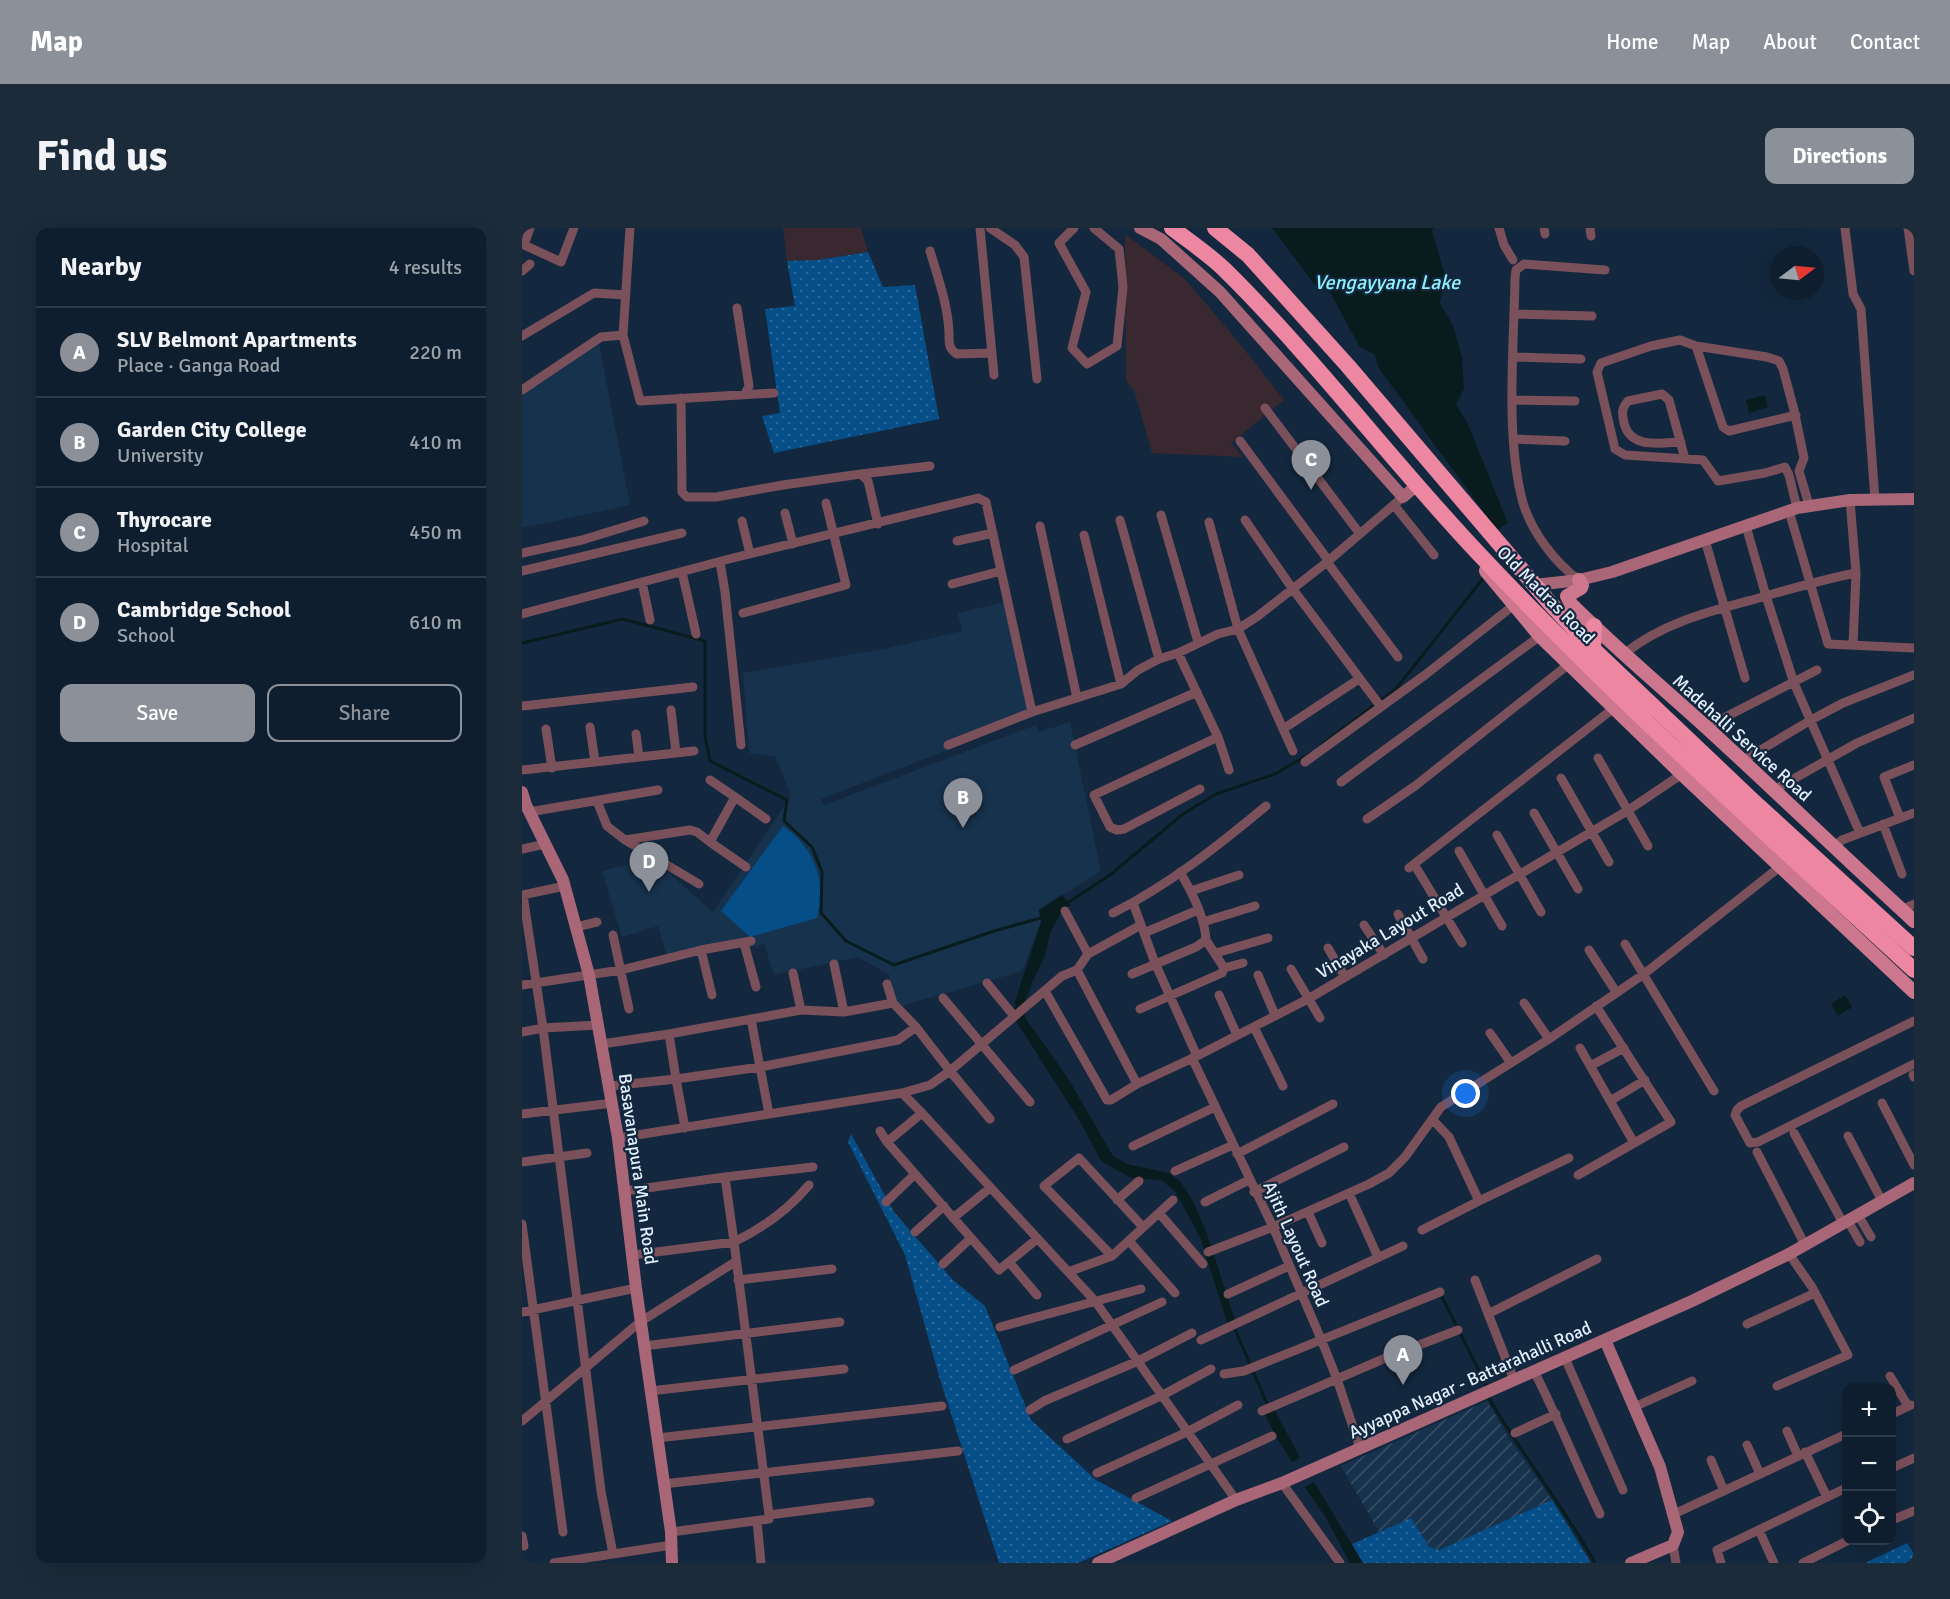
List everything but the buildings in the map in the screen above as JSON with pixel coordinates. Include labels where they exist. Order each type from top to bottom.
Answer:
[{"type":"highway","name":"Old Madras Road","points":[[1172,228],[1224,269],[1326,378],[1404,496],[1475,550],[1534,613],[1585,662],[1914,970]]},
{"type":"highway","name":"Old Madras Road","points":[[1215,228],[1248,255],[1348,366],[1535,585],[1593,649],[1752,800],[1914,948]]},
{"type":"highway","points":[[1593,649],[1594,626]]},
{"type":"main road","points":[[1475,550],[1484,568],[1540,636],[1682,774],[1914,992]]},
{"type":"main road","name":"Madehalli Service Road","points":[[1579,580],[1581,588],[1567,596],[1568,600],[1833,847],[1907,907],[1914,921]]},
{"type":"street","points":[[530,228],[523,245],[561,262],[574,228]]},
{"type":"street","points":[[630,228],[623,334],[640,401],[774,393]]},
{"type":"street","points":[[980,228],[994,375]]},
{"type":"street","points":[[990,228],[1015,245],[1024,257],[1037,379]]},
{"type":"street","points":[[1074,228],[1059,243],[1086,292],[1072,348],[1087,364],[1117,345],[1123,287],[1119,249],[1094,228]]},
{"type":"street","points":[[1140,228],[1161,239],[1220,292],[1404,496],[1434,555]]},
{"type":"street","points":[[1499,228],[1504,245],[1513,260]]},
{"type":"street","points":[[1845,228],[1853,294],[1861,309],[1875,500]]},
{"type":"street","points":[[1908,228],[1914,271]]},
{"type":"street","points":[[930,251],[943,291],[949,346],[952,351],[957,354],[992,353]]},
{"type":"street","points":[[522,271],[531,264]]},
{"type":"street","points":[[1579,580],[1555,558],[1529,518],[1523,503],[1515,460],[1514,439],[1515,278],[1518,267],[1524,264],[1605,270]]},
{"type":"street","points":[[522,336],[594,293],[625,295]]},
{"type":"street","points":[[737,308],[749,386],[745,394]]},
{"type":"street","points":[[1515,314],[1592,316]]},
{"type":"street","points":[[522,390],[601,337],[623,334]]},
{"type":"street","points":[[1798,508],[1799,471],[1804,458],[1796,415],[1779,361],[1767,357],[1696,346],[1680,340],[1652,346],[1601,363],[1597,372],[1615,449],[1625,455],[1703,460],[1718,481],[1765,473],[1804,458]]},
{"type":"street","points":[[1696,346],[1723,427],[1729,431],[1796,415]]},
{"type":"street","points":[[1514,357],[1581,359]]},
{"type":"street","points":[[1681,442],[1640,442],[1631,437],[1625,427],[1622,411],[1628,401],[1662,394],[1669,400],[1681,442],[1685,459]]},
{"type":"street","points":[[681,398],[682,492],[687,497],[716,497],[794,483],[930,466]]},
{"type":"street","points":[[1513,400],[1575,402]]},
{"type":"street","points":[[1265,408],[1360,534]]},
{"type":"street","points":[[1609,423],[1623,419]]},
{"type":"street","points":[[1514,439],[1565,441]]},
{"type":"street","points":[[1239,441],[1398,657]]},
{"type":"street","points":[[1785,466],[1798,508],[1810,583],[1828,644],[1914,648]]},
{"type":"street","points":[[861,474],[868,481],[878,524]]},
{"type":"street","points":[[948,745],[1032,712],[1121,684],[1138,670],[1159,659],[1178,653],[1218,634],[1238,629],[1328,561],[1404,496]]},
{"type":"street","points":[[522,614],[750,554],[978,498],[986,502],[1032,712]]},
{"type":"street","points":[[1535,585],[1579,580],[1612,572],[1798,508],[1850,500],[1914,499]]},
{"type":"street","points":[[1850,500],[1856,573],[1853,645]]},
{"type":"street","points":[[743,613],[846,585],[826,503]]},
{"type":"street","points":[[785,513],[793,544]]},
{"type":"street","points":[[1161,515],[1198,642]]},
{"type":"street","points":[[1120,520],[1159,659]]},
{"type":"street","points":[[1245,520],[1292,588],[1379,704]]},
{"type":"street","points":[[522,554],[582,540],[644,521]]},
{"type":"street","points":[[742,521],[750,554]]},
{"type":"street","points":[[1209,522],[1238,629],[1293,751]]},
{"type":"street","points":[[1040,526],[1077,698]]},
{"type":"street","points":[[1746,526],[1794,683],[1860,833]]},
{"type":"street","points":[[522,571],[682,533]]},
{"type":"street","points":[[957,541],[993,533]]},
{"type":"street","points":[[1084,535],[1121,684]]},
{"type":"street","points":[[582,540],[586,557]]},
{"type":"street","points":[[1705,540],[1745,678]]},
{"type":"street","points":[[720,562],[741,745]]},
{"type":"street","points":[[952,584],[1001,571]]},
{"type":"street","points":[[682,572],[696,634]]},
{"type":"street","points":[[1624,654],[1646,638],[1678,623],[1810,583],[1856,573]]},
{"type":"street","points":[[642,582],[650,620]]},
{"type":"street","points":[[1305,762],[1379,704],[1514,605]]},
{"type":"street","points":[[1341,783],[1540,636]]},
{"type":"street","points":[[1178,653],[1218,737],[1229,770]]},
{"type":"street","points":[[1367,819],[1415,786],[1569,664]]},
{"type":"street","points":[[1706,727],[1817,670]]},
{"type":"street","points":[[1742,761],[1843,703],[1914,675]]},
{"type":"street","points":[[1283,729],[1359,679]]},
{"type":"street","points":[[522,706],[693,687]]},
{"type":"street","points":[[1076,745],[1197,692]]},
{"type":"street","points":[[1462,943],[1412,866],[1614,708]]},
{"type":"street","points":[[671,710],[676,753]]},
{"type":"street","points":[[1774,790],[1864,740],[1914,718]]},
{"type":"street","points":[[590,727],[595,762]]},
{"type":"street","points":[[546,729],[552,768]]},
{"type":"street","points":[[636,734],[639,757]]},
{"type":"street","points":[[1200,789],[1124,829],[1117,830],[1110,826],[1094,795],[1218,737]]},
{"type":"street","points":[[522,770],[694,751]]},
{"type":"street","points":[[1598,758],[1648,846]]},
{"type":"street","points":[[1900,818],[1884,777],[1914,765]]},
{"type":"street","name":"Vinayaka Layout Road","points":[[1045,991],[1107,1100],[1111,1100],[1137,1084],[1308,999],[1557,850],[1627,811],[1682,774]]},
{"type":"street","points":[[1562,778],[1609,862]]},
{"type":"street","points":[[710,780],[766,819]]},
{"type":"street","points":[[525,802],[597,801],[658,790]]},
{"type":"street","points":[[710,842],[735,797]]},
{"type":"street","points":[[597,801],[602,819],[607,826],[625,840],[699,884]]},
{"type":"street","name":"Basavanapura Main Road","points":[[525,802],[565,886],[589,975],[618,1138],[640,1322],[671,1538],[672,1563]]},
{"type":"street","points":[[1113,913],[1133,903],[1180,872],[1266,806]]},
{"type":"street","points":[[1534,813],[1578,889]]},
{"type":"street","points":[[1833,847],[1842,840],[1914,813]]},
{"type":"street","points":[[1884,824],[1902,873]]},
{"type":"street","points":[[625,840],[690,830],[697,832],[746,867]]},
{"type":"street","points":[[1497,835],[1541,912]]},
{"type":"street","points":[[522,849],[544,844]]},
{"type":"street","points":[[1459,851],[1502,926]]},
{"type":"street","points":[[1208,1252],[1308,1212],[1389,1173],[1405,1157],[1441,1107],[1644,974],[1780,866]]},
{"type":"street","points":[[1180,872],[1191,891],[1203,922],[1206,940],[1224,968]]},
{"type":"street","points":[[1191,891],[1239,875]]},
{"type":"street","points":[[565,886],[522,895],[543,1028],[601,1491],[613,1554]]},
{"type":"street","name":"Ajith Layout Road","points":[[1133,903],[1155,963],[1215,1107],[1273,1227],[1321,1339],[1360,1448]]},
{"type":"street","points":[[1203,922],[1255,906]]},
{"type":"street","points":[[618,1138],[902,1093],[930,1085],[950,1071],[1062,976],[1077,970],[1089,954],[1143,929],[1198,910]]},
{"type":"street","points":[[1065,911],[1089,954]]},
{"type":"street","points":[[1398,914],[1423,959]]},
{"type":"street","points":[[576,927],[597,922]]},
{"type":"street","points":[[1364,925],[1383,955]]},
{"type":"street","points":[[613,935],[629,1009]]},
{"type":"street","points":[[1216,953],[1268,938]]},
{"type":"street","points":[[1132,974],[1196,947],[1206,940]]},
{"type":"street","points":[[522,985],[621,969],[748,942],[756,987]]},
{"type":"street","points":[[1625,944],[1714,1091]]},
{"type":"street","points":[[1328,948],[1345,977]]},
{"type":"street","points":[[702,950],[712,995]]},
{"type":"street","points":[[1589,950],[1616,992]]},
{"type":"street","points":[[1140,1009],[1222,973],[1224,968],[1244,963]]},
{"type":"street","points":[[834,964],[844,1012]]},
{"type":"street","points":[[1291,969],[1320,1018]]},
{"type":"street","points":[[1077,970],[1137,1084]]},
{"type":"street","points":[[794,973],[801,1010]]},
{"type":"street","points":[[1258,975],[1275,1015]]},
{"type":"street","points":[[987,983],[1014,1016]]},
{"type":"street","points":[[887,984],[893,1003],[916,1027],[990,1119]]},
{"type":"street","points":[[1219,995],[1237,1035]]},
{"type":"street","points":[[943,998],[1030,1102]]},
{"type":"street","points":[[602,1044],[801,1010],[844,1012],[893,1003]]},
{"type":"street","points":[[1524,1003],[1548,1039]]},
{"type":"street","points":[[1578,1174],[1671,1122],[1596,1006]]},
{"type":"street","points":[[751,1019],[769,1114]]},
{"type":"street","points":[[1914,1021],[1741,1106],[1735,1115],[1750,1143],[1758,1142],[1914,1064]]},
{"type":"street","points":[[522,1032],[543,1028],[598,1025]]},
{"type":"street","points":[[610,1086],[760,1067],[898,1040],[916,1027]]},
{"type":"street","points":[[1254,1027],[1283,1086]]},
{"type":"street","points":[[1490,1033],[1511,1063]]},
{"type":"street","points":[[669,1034],[685,1128]]},
{"type":"street","points":[[1580,1048],[1634,1143]]},
{"type":"street","points":[[1590,1066],[1624,1048]]},
{"type":"street","points":[[1610,1101],[1645,1080]]},
{"type":"street","points":[[902,1093],[1095,1301],[1236,1500]]},
{"type":"street","points":[[522,1114],[613,1103]]},
{"type":"street","points":[[1882,1103],[1914,1164]]},
{"type":"street","points":[[1175,1171],[1235,1149],[1333,1104]]},
{"type":"street","points":[[1132,1146],[1215,1107]]},
{"type":"street","points":[[886,1142],[922,1113]]},
{"type":"street","points":[[1431,1119],[1449,1137],[1479,1201]]},
{"type":"street","points":[[880,1131],[886,1142],[999,1270],[1037,1239]]},
{"type":"street","points":[[1794,1133],[1850,1220],[1860,1242]]},
{"type":"street","points":[[1848,1136],[1882,1201]]},
{"type":"street","points":[[1254,1191],[1344,1146]]},
{"type":"street","points":[[1756,1152],[1805,1245]]},
{"type":"street","points":[[522,1162],[587,1153]]},
{"type":"street","points":[[1112,1256],[1044,1185],[1079,1158],[1143,1227]]},
{"type":"street","points":[[1422,1230],[1569,1158]]},
{"type":"street","points":[[625,1191],[813,1167]]},
{"type":"street","points":[[886,1202],[915,1174]]},
{"type":"street","points":[[554,1563],[613,1554],[671,1538],[769,1519],[725,1177]]},
{"type":"street","points":[[1204,1202],[1249,1180]]},
{"type":"street","points":[[1117,1200],[1139,1181]]},
{"type":"street","name":"Ayyappa Nagar - Battarahalli Road","points":[[1098,1563],[1236,1500],[1282,1483],[1605,1341],[1789,1254],[1914,1183]]},
{"type":"street","points":[[633,1255],[734,1242],[758,1230],[793,1204],[809,1185]]},
{"type":"street","points":[[954,1218],[990,1188]]},
{"type":"street","points":[[1350,1193],[1378,1257]]},
{"type":"street","points":[[1068,1272],[1112,1256],[1173,1200]]},
{"type":"street","points":[[915,1232],[944,1206]]},
{"type":"street","points":[[1308,1212],[1322,1243]]},
{"type":"street","points":[[1159,1213],[1203,1264]]},
{"type":"street","points":[[1850,1220],[1870,1237]]},
{"type":"street","points":[[522,1224],[563,1532]]},
{"type":"street","points":[[943,1264],[971,1238]]},
{"type":"street","points":[[1129,1241],[1175,1293]]},
{"type":"street","points":[[1201,1340],[1403,1245]]},
{"type":"street","points":[[1777,1386],[1848,1355],[1815,1293],[1789,1254]]},
{"type":"street","points":[[1488,1314],[1597,1259]]},
{"type":"street","points":[[522,1421],[640,1322],[735,1262]]},
{"type":"street","points":[[1009,1262],[1037,1295]]},
{"type":"street","points":[[1228,1294],[1289,1266]]},
{"type":"street","points":[[738,1280],[832,1269]]},
{"type":"street","points":[[1475,1280],[1514,1380]]},
{"type":"street","points":[[522,1312],[636,1288]]},
{"type":"street","points":[[1000,1326],[1141,1289]]},
{"type":"street","points":[[1224,1374],[1249,1369],[1440,1292]]},
{"type":"street","points":[[1747,1324],[1815,1293]]},
{"type":"street","points":[[1014,1370],[1162,1302]]},
{"type":"street","points":[[644,1346],[840,1323]]},
{"type":"street","points":[[1262,1412],[1458,1330]]},
{"type":"street","points":[[1030,1410],[1044,1401],[1138,1361],[1192,1333]]},
{"type":"street","points":[[1605,1341],[1660,1467],[1678,1532],[1673,1545],[1676,1563]]},
{"type":"street","points":[[1565,1358],[1623,1490]]},
{"type":"street","points":[[650,1391],[844,1369]]},
{"type":"street","points":[[1067,1439],[1161,1396],[1211,1369]]},
{"type":"street","points":[[1534,1371],[1556,1414],[1600,1514]]},
{"type":"street","points":[[1890,1376],[1911,1405],[1896,1412]]},
{"type":"street","points":[[1634,1407],[1692,1381]]},
{"type":"street","points":[[1097,1473],[1187,1432],[1238,1405]]},
{"type":"street","points":[[657,1438],[942,1406]]},
{"type":"street","points":[[1515,1433],[1556,1414]]},
{"type":"street","points":[[1787,1431],[1827,1497]]},
{"type":"street","points":[[1136,1498],[1272,1436]]},
{"type":"street","points":[[1674,1514],[1842,1436]]},
{"type":"street","points":[[1747,1445],[1760,1474]]},
{"type":"street","points":[[663,1484],[958,1451]]},
{"type":"street","points":[[1896,1466],[1914,1458]]},
{"type":"street","points":[[1711,1460],[1724,1491]]},
{"type":"street","points":[[1282,1483],[1340,1563]]},
{"type":"street","points":[[1721,1563],[1717,1550],[1842,1490]]},
{"type":"street","points":[[769,1515],[870,1502]]},
{"type":"street","points":[[1896,1518],[1914,1511]]},
{"type":"street","points":[[757,1521],[761,1563]]},
{"type":"street","points":[[1759,1530],[1774,1563]]},
{"type":"street","points":[[1803,1563],[1842,1544]]},
{"type":"street","points":[[1631,1563],[1673,1545]]},
{"type":"shaded area","points":[[783,228],[861,228],[868,252],[818,260],[787,261]]},
{"type":"shaded area","points":[[1125,234],[1185,279],[1284,400],[1231,443],[1243,457],[1152,453],[1135,393],[1126,380]]},
{"type":"shaded area","points":[[868,252],[883,287],[915,285],[939,419],[774,453],[762,416],[780,413],[765,309],[795,306],[787,261],[818,260]]},
{"type":"shaded area","points":[[599,343],[630,505],[522,528],[522,392]]},
{"type":"shaded area","points":[[1005,602],[1033,717],[821,799],[824,805],[1036,725],[1039,732],[1070,722],[1101,871],[1039,910],[1041,922],[1022,971],[901,1006],[891,993],[889,974],[857,957],[774,975],[764,944],[743,950],[736,942],[667,957],[658,926],[622,937],[602,871],[652,858],[713,912],[791,796],[775,756],[749,753],[743,673],[888,648],[962,631],[958,613]]},
{"type":"shaded area","points":[[783,826],[803,844],[815,866],[820,891],[817,918],[750,937],[721,911]]},
{"type":"shaded area","points":[[851,1134],[894,1212],[953,1280],[985,1306],[1031,1420],[1096,1480],[1172,1521],[1078,1563],[999,1563],[939,1376],[905,1255],[848,1142]]},
{"type":"shaded area","points":[[1487,1401],[1512,1443],[1552,1500],[1439,1550],[1429,1547],[1411,1518],[1379,1532],[1341,1466]]},
{"type":"shaded area","points":[[1552,1500],[1591,1563],[1363,1563],[1352,1544],[1411,1518],[1429,1547],[1439,1550]]},
{"type":"shaded area","points":[[1907,1543],[1914,1554],[1914,1563],[1865,1563]]},
{"type":"water","name":"Vengayyana Lake","points":[[1272,228],[1434,228],[1432,231],[1445,275],[1440,303],[1453,326],[1462,357],[1464,389],[1456,405],[1467,422],[1508,523],[1497,530],[1378,367],[1375,355],[1359,346],[1331,294],[1315,285]]},
{"type":"water","points":[[1765,395],[1768,407],[1749,413],[1746,400]]},
{"type":"water","points":[[1062,895],[1071,905],[1062,911],[1050,933],[1045,956],[1025,1002],[1015,1011],[1015,1001],[1041,922],[1039,910]]},
{"type":"water","points":[[1845,995],[1852,1007],[1838,1016],[1831,1004]]},
{"type":"water","points":[[1025,1012],[1026,1019],[1069,1080],[1113,1156],[1127,1164],[1169,1173],[1181,1182],[1194,1203],[1207,1234],[1236,1323],[1228,1325],[1200,1237],[1175,1191],[1161,1180],[1131,1178],[1101,1161],[1081,1123],[1016,1021]]},
{"type":"water","points":[[1275,1410],[1300,1458],[1292,1462],[1264,1413]]},
{"type":"water","points":[[1314,1482],[1363,1563],[1350,1563],[1326,1518],[1305,1487]]},
{"type":"waterway","points":[[1321,745],[1396,689],[1484,577]]},
{"type":"waterway","points":[[522,643],[623,619],[705,641],[705,736],[710,761],[787,800],[784,821],[812,847],[822,872],[821,913],[846,941],[894,965],[994,931],[1041,918]]},
{"type":"waterway","points":[[1066,904],[1110,875],[1183,814],[1216,794],[1275,774],[1311,753]]},
{"type":"waterway","points":[[1441,1295],[1487,1387]]},
{"type":"waterway","points":[[1234,1327],[1268,1406]]},
{"type":"waterway","points":[[1488,1394],[1595,1563]]},
{"type":"place","name":"Thyrocare","points":[[1311,490]]},
{"type":"place","name":"Garden City College","points":[[963,828]]},
{"type":"place","name":"Cambridge School","points":[[649,892]]},
{"type":"place","name":"SLV Belmont Apartments","points":[[1403,1385]]}]
